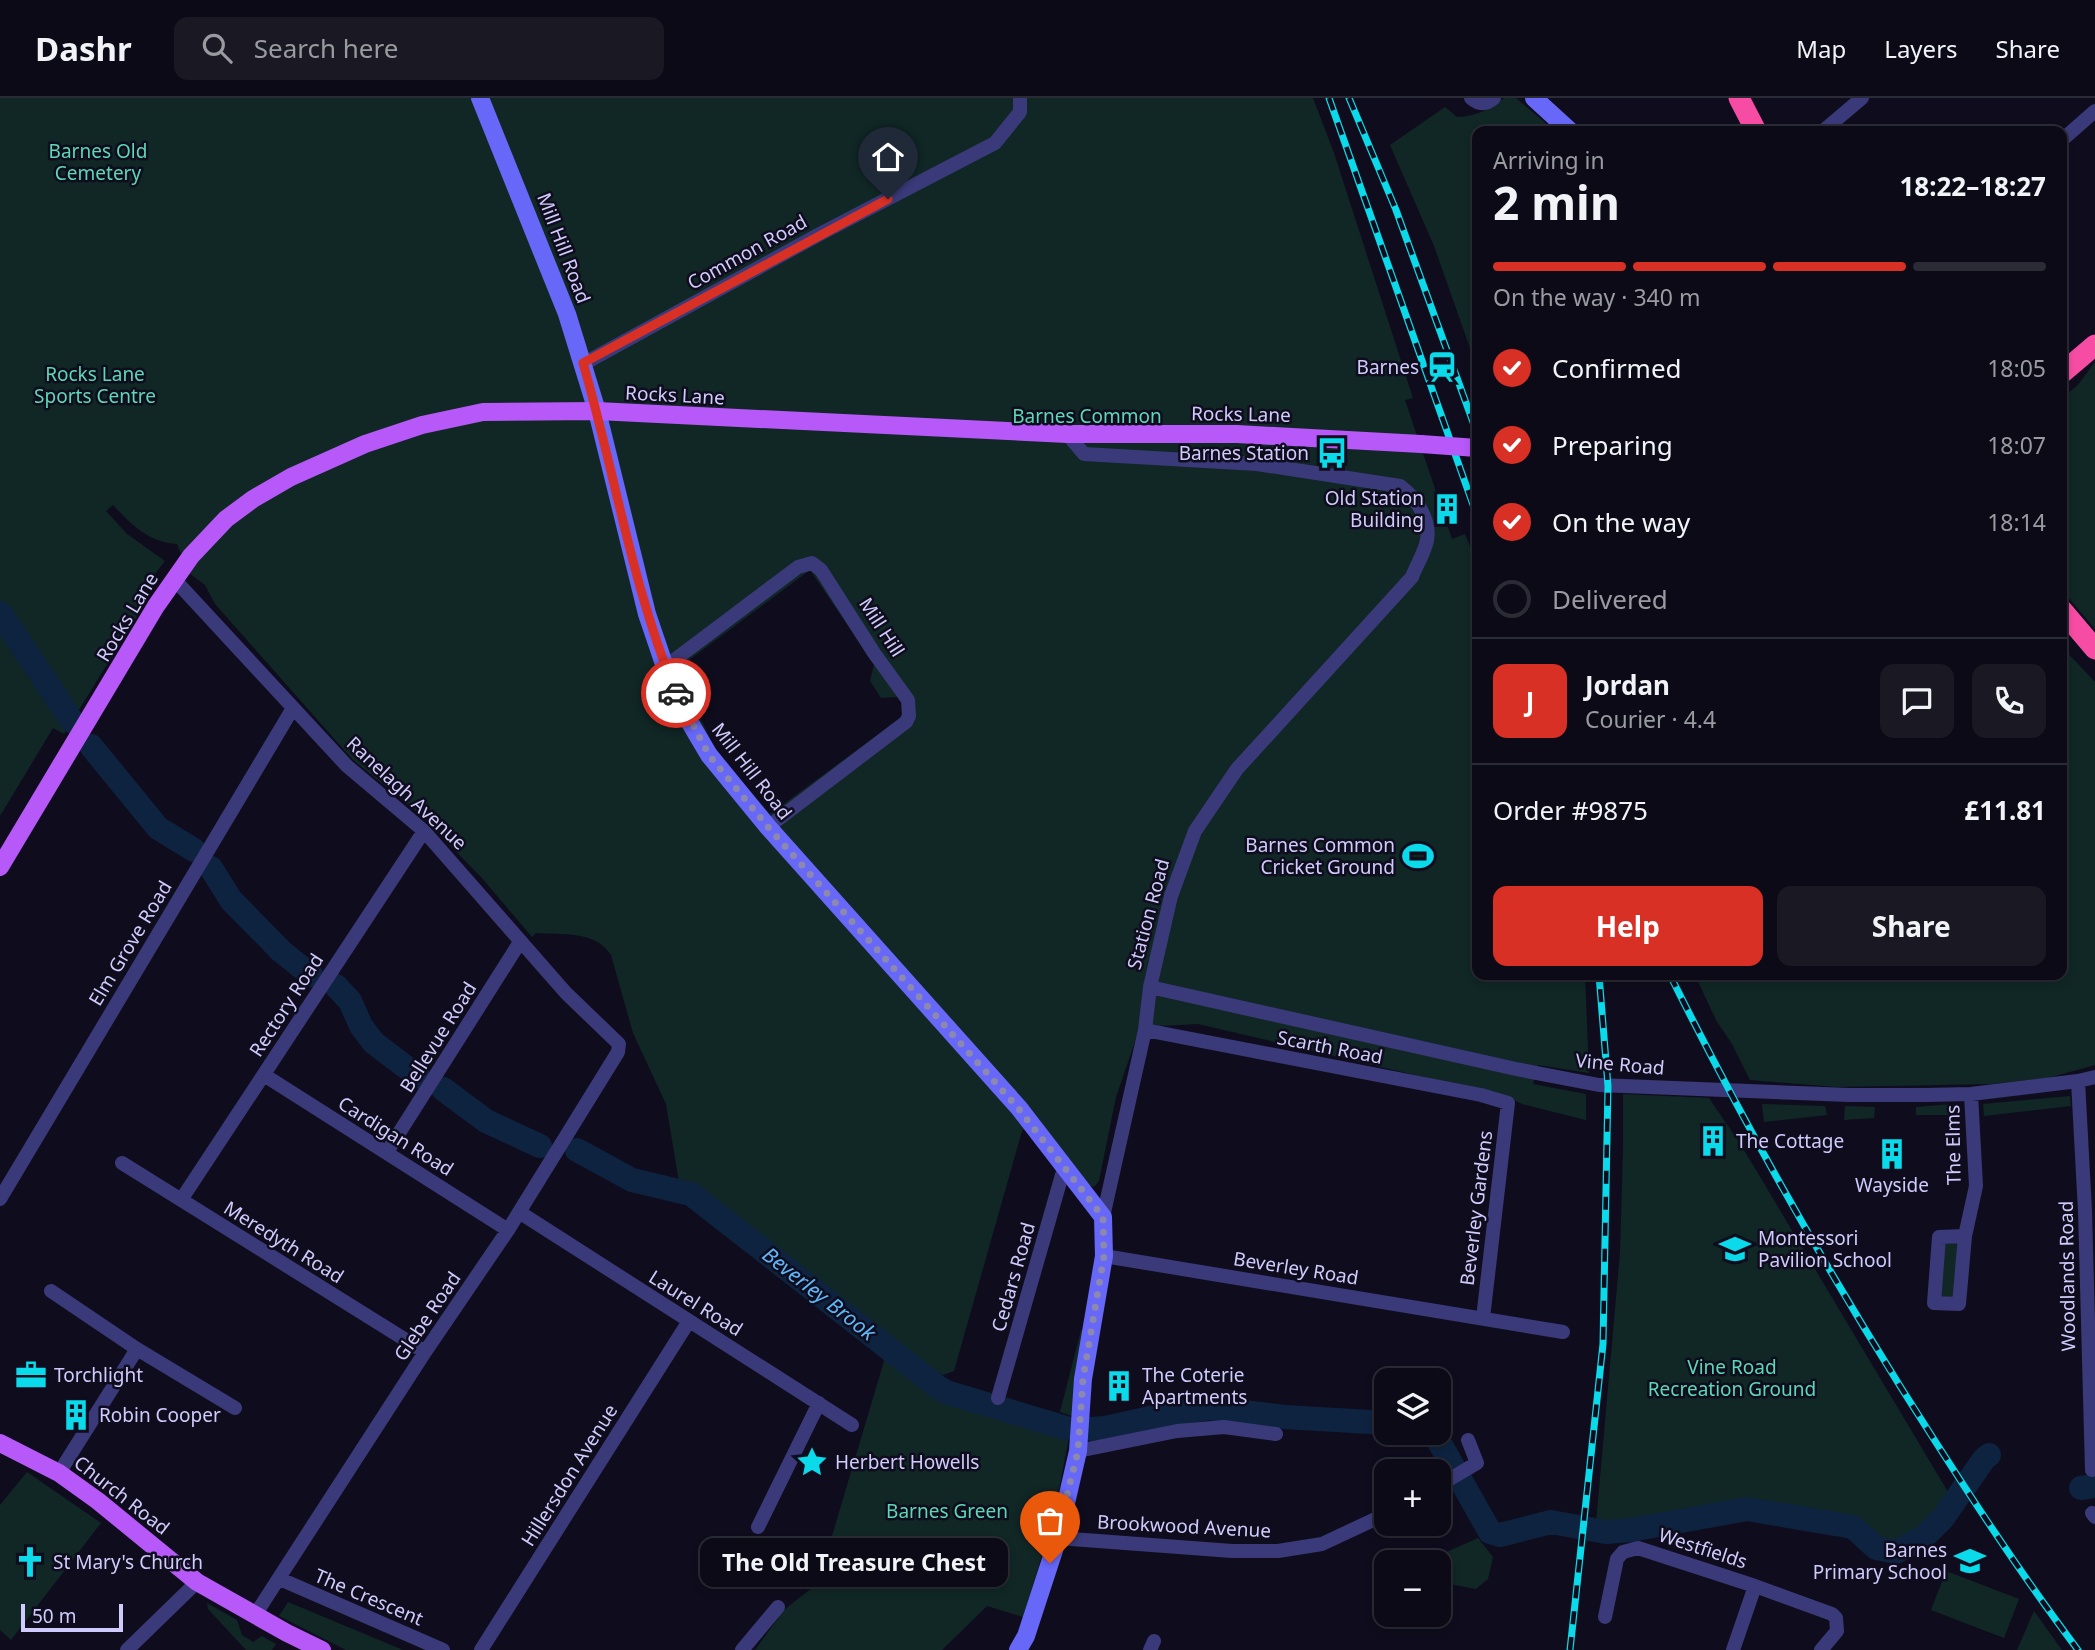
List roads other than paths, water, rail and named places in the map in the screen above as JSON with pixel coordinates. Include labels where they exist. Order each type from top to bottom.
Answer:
[{"type":"highway","points":[[1739,98],[1753,126]]},
{"type":"highway","points":[[2067,369],[2095,345]]},
{"type":"highway","points":[[2067,616],[2095,649]]},
{"type":"main road","name":"Mill Hill Road","points":[[480,98],[552,275],[583,363],[644,602],[682,709],[709,755],[768,827],[1018,1108],[1103,1217]]},
{"type":"main road","points":[[1534,98],[1565,126]]},
{"type":"main road","name":"Rocks Lane","points":[[0,867],[174,579],[191,556],[226,519],[253,499],[291,477],[365,444],[422,425],[483,412],[597,411],[1067,434],[1237,434],[1472,448]]},
{"type":"main road","name":"Station Road","points":[[1018,1650],[1026,1636],[1058,1538],[1078,1451],[1083,1379],[1104,1256],[1103,1217]]},
{"type":"main road","name":"Church Road","points":[[0,1443],[59,1473],[98,1501],[197,1582],[322,1650]]},
{"type":"street","name":"Common Road","points":[[583,363],[818,235],[995,144],[1020,112],[1020,98]]},
{"type":"street","points":[[1471,98],[1475,102],[1485,104],[1494,98]]},
{"type":"street","points":[[1829,126],[1862,98]]},
{"type":"street","points":[[2067,136],[2095,111]]},
{"type":"street","name":"Station Road","points":[[1067,434],[1084,454],[1257,464],[1400,486],[1416,499],[1428,539],[1412,577],[1297,700],[1237,769],[1195,831],[1171,896],[1150,987],[1145,1030],[1103,1217]]},
{"type":"street","name":"Mill Hill","points":[[665,667],[798,567],[812,563],[821,570],[874,653],[908,700],[909,716],[906,722],[768,827]]},
{"type":"street","name":"Ranelagh Avenue","points":[[174,579],[347,766],[424,831],[566,993],[612,1037]]},
{"type":"street","name":"Elm Grove Road","points":[[0,1199],[293,708]]},
{"type":"street","name":"Rectory Road","points":[[181,1200],[424,831]]},
{"type":"street","name":"Bellevue Road","points":[[387,1152],[520,942]]},
{"type":"street","name":"Vine Road","points":[[1150,987],[1599,1085],[1849,1095],[1971,1094],[2078,1082],[2095,1077]]},
{"type":"street","name":"Scarth Road","points":[[1145,1030],[1481,1095],[1508,1103]]},
{"type":"street","name":"Glebe Road","points":[[256,1615],[425,1352],[508,1230],[618,1052],[619,1044],[612,1037]]},
{"type":"street","name":"Cardigan Road","points":[[264,1075],[508,1230]]},
{"type":"street","name":"Woodlands Road","points":[[2078,1082],[2085,1211],[2092,1471]]},
{"type":"street","name":"The Elms","points":[[1965,1236],[1939,1237],[1934,1303],[1959,1304],[1965,1236],[1976,1186],[1971,1094]]},
{"type":"street","name":"Beverley Gardens","points":[[1483,1318],[1508,1103]]},
{"type":"street","name":"Meredyth Road","points":[[122,1163],[425,1352]]},
{"type":"street","name":"Cedars Road","points":[[998,1398],[1062,1175],[1067,1168]]},
{"type":"street","name":"Laurel Road","points":[[519,1212],[852,1426]]},
{"type":"street","name":"Beverley Road","points":[[1104,1256],[1563,1332]]},
{"type":"street","points":[[51,1291],[137,1349],[234,1408]]},
{"type":"street","name":"Hillersdon Avenue","points":[[481,1650],[689,1321]]},
{"type":"street","points":[[59,1473],[137,1349]]},
{"type":"street","points":[[758,1527],[819,1403]]},
{"type":"street","points":[[1078,1451],[1177,1431],[1224,1427],[1276,1434]]},
{"type":"street","points":[[1451,1479],[1476,1469],[1468,1440]]},
{"type":"street","name":"Brookwood Avenue","points":[[1058,1538],[1232,1551],[1278,1551],[1322,1544],[1374,1520]]},
{"type":"street","name":"Westfields","points":[[1605,1617],[1617,1559],[1630,1549],[1638,1548],[1832,1614],[1838,1630],[1821,1650]]},
{"type":"street","name":"The Crescent","points":[[280,1579],[443,1650]]},
{"type":"street","points":[[127,1650],[197,1582]]},
{"type":"street","name":"Westfields","points":[[1733,1650],[1755,1586]]},
{"type":"street","points":[[742,1650],[778,1607]]},
{"type":"waterway","name":"Beverley Brook","points":[[0,613],[72,721]]},
{"type":"waterway","name":"Beverley Brook","points":[[91,746],[158,828],[194,850]]},
{"type":"waterway","name":"Beverley Brook","points":[[211,868],[231,900],[281,951],[311,975]]},
{"type":"waterway","name":"Beverley Brook","points":[[336,986],[350,1001],[361,1026],[374,1043],[419,1077]]},
{"type":"waterway","name":"Beverley Brook","points":[[443,1089],[486,1121],[540,1146]]},
{"type":"waterway","name":"Beverley Brook","points":[[577,1150],[632,1180],[691,1194],[946,1392],[1066,1428]]},
{"type":"waterway","name":"Beverley Brook","points":[[1091,1429],[1210,1408],[1285,1417],[1374,1422]]},
{"type":"waterway","name":"Beverley Brook","points":[[1441,1445],[1490,1532],[1500,1535],[1551,1522],[1606,1532],[1631,1530],[1747,1509],[1853,1527],[1876,1548],[1896,1552],[1924,1537],[1943,1518],[1989,1455]]},
{"type":"waterway","name":"Beverley Brook","points":[[2081,1488],[2095,1486]]},
{"type":"waterway","points":[[1889,1559],[1896,1552]]},
{"type":"railway","points":[[1329,98],[1472,502]]},
{"type":"railway","points":[[1349,98],[1396,210],[1472,419]]},
{"type":"railway","points":[[1570,1650],[1603,1344],[1608,1086],[1599,980]]},
{"type":"railway","points":[[1673,980],[1752,1132],[1869,1336],[1986,1520],[2078,1650]]},
{"type":"place","name":"Barnes","points":[[1442,367]]},
{"type":"place","name":"Barnes Station","points":[[1332,453]]},
{"type":"place","name":"Old Station Building","points":[[1447,509]]},
{"type":"place","name":"Barnes Common Cricket Ground","points":[[1418,856]]},
{"type":"place","name":"The Cottage","points":[[1713,1141]]},
{"type":"place","name":"Wayside","points":[[1892,1154]]},
{"type":"place","name":"Montessori Pavilion School","points":[[1735,1249]]},
{"type":"place","name":"Torchlight","points":[[31,1375]]},
{"type":"place","name":"The Coterie Apartments","points":[[1119,1386]]},
{"type":"place","name":"Robin Cooper","points":[[76,1415]]},
{"type":"place","name":"Herbert Howells","points":[[812,1462]]},
{"type":"place","name":"Barnes Primary School","points":[[1970,1561]]},
{"type":"place","name":"St Mary's Church","points":[[30,1562]]},
{"type":"place","name":"The Old Treasure Chest","points":[[1050,1563]]},
{"type":"park label","name":"Barnes Old Cemetery","points":[[98,162]]},
{"type":"park label","name":"Rocks Lane Sports Centre","points":[[95,385]]},
{"type":"park label","name":"Barnes Common","points":[[1087,416]]},
{"type":"park label","name":"Vine Road Recreation Ground","points":[[1732,1378]]},
{"type":"park label","name":"Barnes Green","points":[[947,1511]]}]
